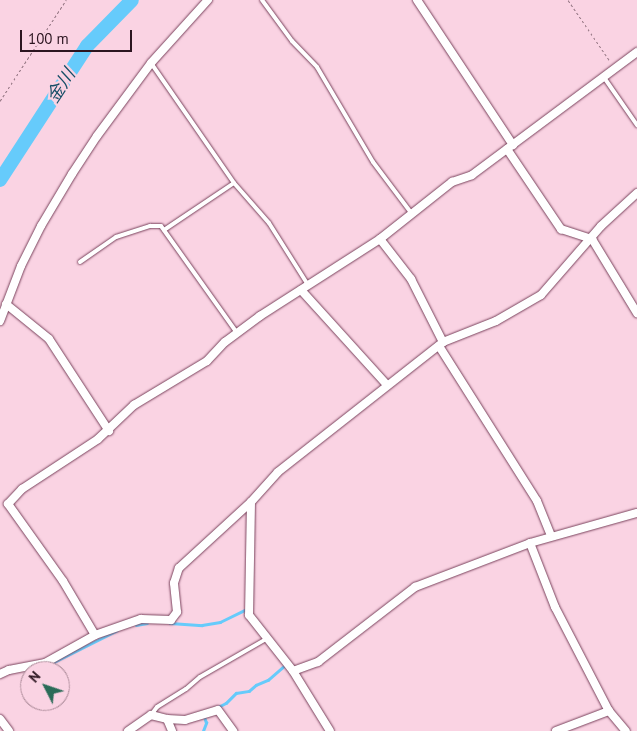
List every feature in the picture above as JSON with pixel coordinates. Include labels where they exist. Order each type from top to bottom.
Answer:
[{"type":"street","points":[[0,321],[41,226],[72,174],[97,136],[151,63],[208,0]]},
{"type":"street","points":[[417,0],[561,228],[592,239],[637,313]]},
{"type":"street","points":[[95,635],[64,581],[8,504],[22,489],[109,431],[134,405],[207,361],[225,342],[237,333],[380,239],[452,182],[472,176],[637,52]]},
{"type":"street","points":[[0,674],[9,670],[45,663],[95,635],[141,619],[171,620],[177,612],[174,583],[179,568],[251,502],[278,472],[441,344],[496,321],[541,295],[592,239],[601,226],[637,192]]},
{"type":"street","points":[[380,239],[412,280],[428,308],[441,344],[537,502],[552,536]]},
{"type":"street","points":[[301,290],[387,385]]},
{"type":"street","points":[[6,304],[49,339],[109,431]]},
{"type":"street","points":[[251,502],[249,615],[293,671],[330,731]]},
{"type":"street","points":[[293,671],[318,662],[415,587],[530,543],[637,513]]},
{"type":"street","points":[[530,543],[555,607],[609,711],[626,731]]},
{"type":"street","points":[[128,731],[151,715],[167,719],[185,720],[218,710],[233,731]]},
{"type":"street","points":[[556,731],[609,711]]},
{"type":"street","points":[[0,719],[9,731]]},
{"type":"street","points":[[167,719],[172,731]]},
{"type":"lane","points":[[262,0],[292,41],[317,67],[373,162],[412,214]]},
{"type":"lane","points":[[151,63],[234,183],[269,223],[308,285]]},
{"type":"lane","points":[[604,76],[637,125]]},
{"type":"lane","points":[[164,230],[234,183]]},
{"type":"lane","points":[[80,262],[116,236],[150,226],[161,226],[193,274],[237,333]]},
{"type":"lane","points":[[151,715],[157,707],[186,689],[200,676],[266,639]]},
{"type":"path","points":[[0,101],[66,0]]},
{"type":"path","points":[[568,0],[614,68]]},
{"type":"waterway","name":"金川","points":[[0,180],[87,46],[132,0]]},
{"type":"waterway","points":[[170,623],[202,625],[220,622],[247,609]]},
{"type":"waterway","points":[[136,625],[147,623]]},
{"type":"waterway","points":[[56,661],[116,631]]},
{"type":"waterway","points":[[216,708],[226,703],[236,693],[249,691],[256,685],[268,680],[283,667]]},
{"type":"waterway","points":[[203,731],[206,723],[204,717]]}]
